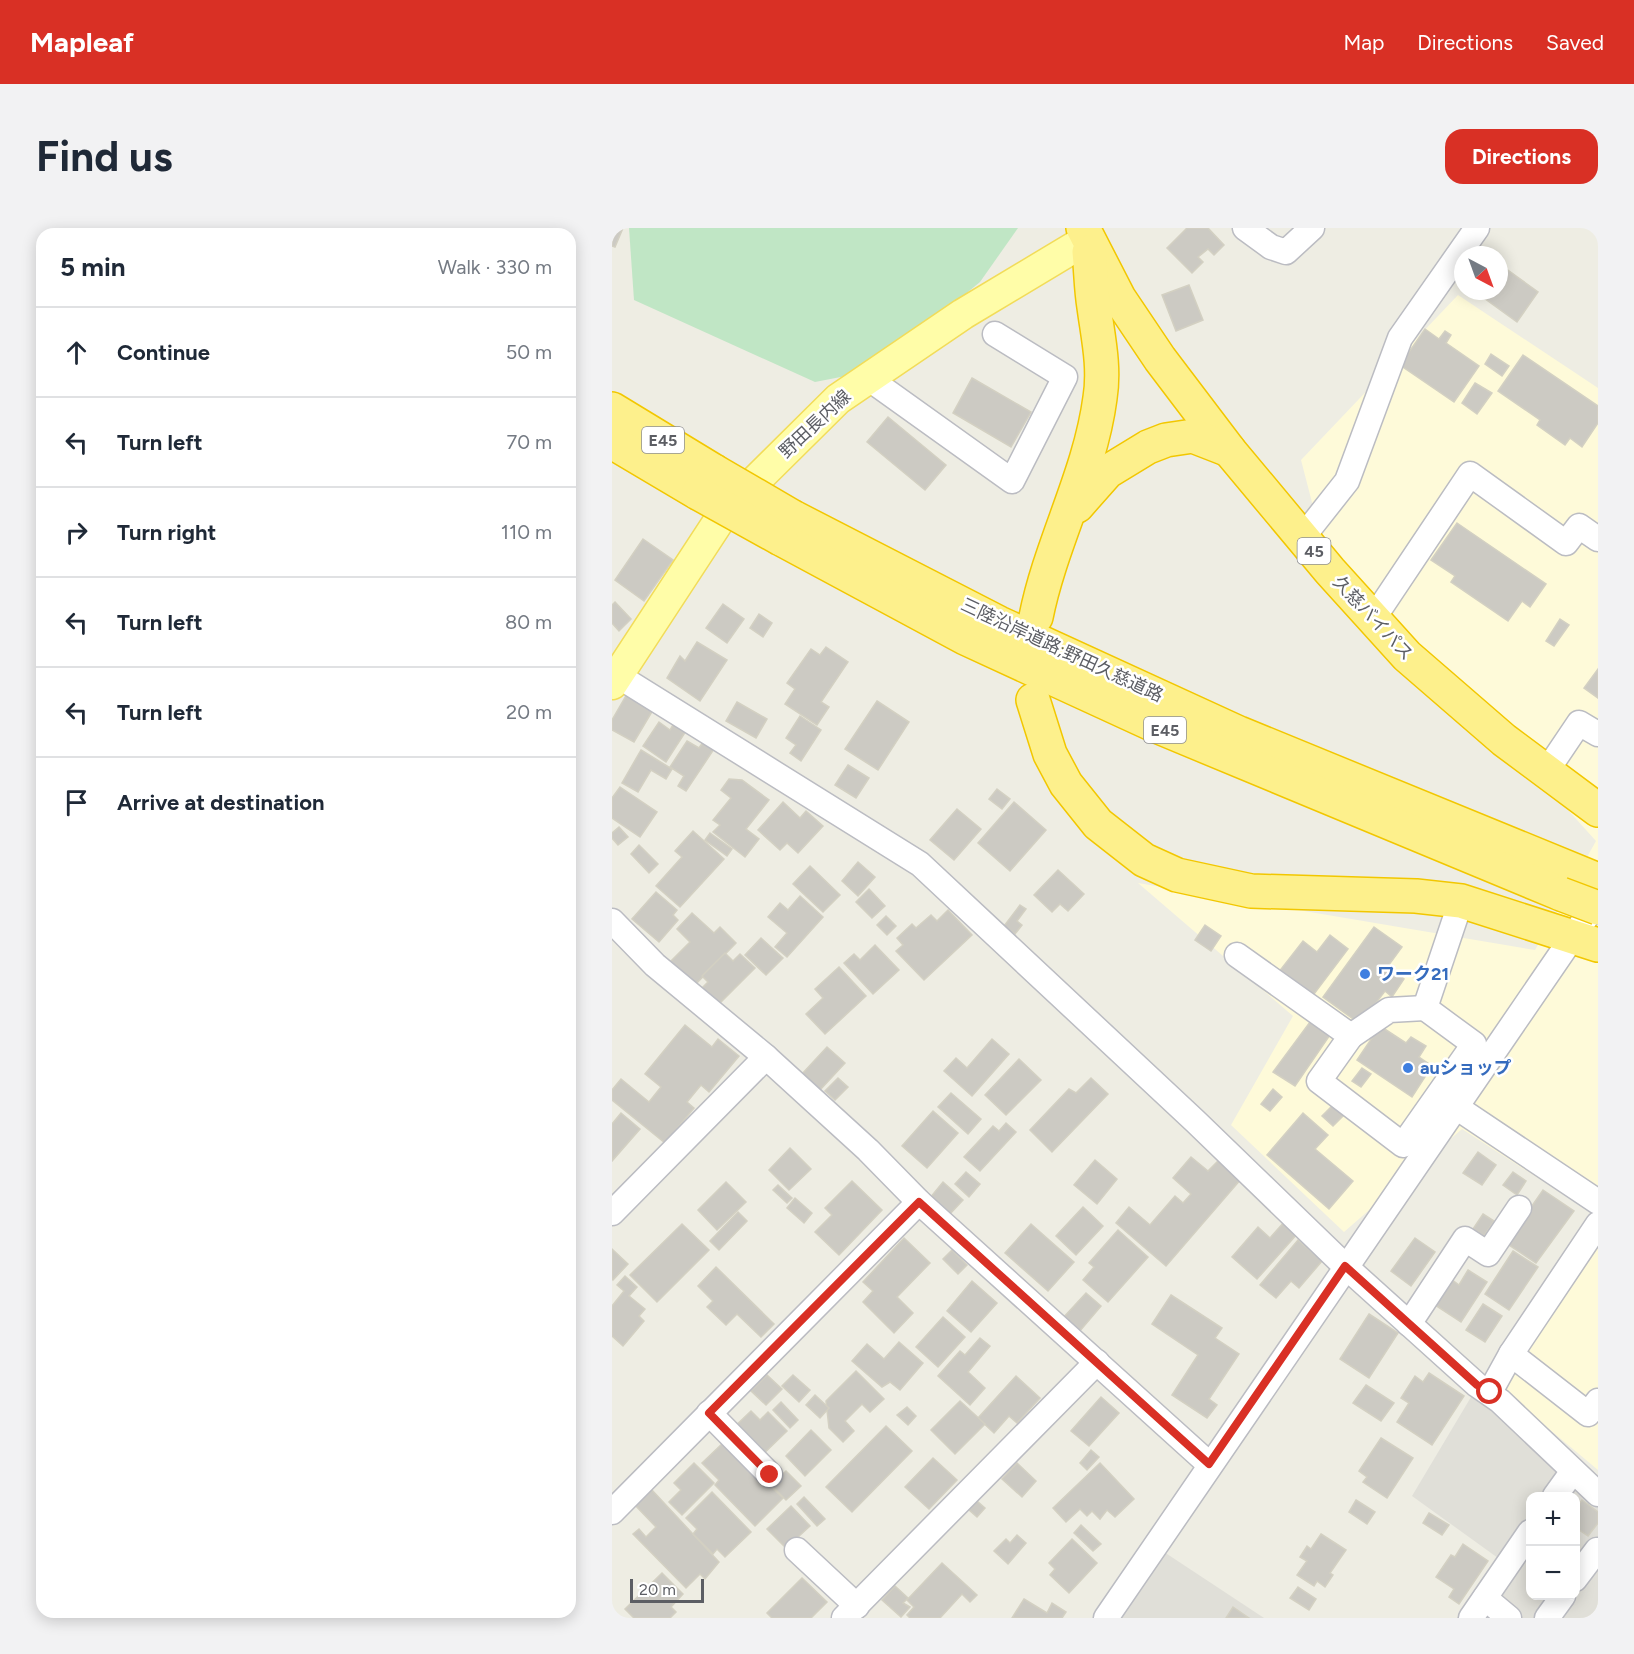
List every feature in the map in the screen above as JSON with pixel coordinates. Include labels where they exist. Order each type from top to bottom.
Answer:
[{"type":"highway","name":"久慈バイパス","points":[[1094,232],[1119,298],[1229,450],[1302,538],[1407,656],[1504,741],[1598,810]]},
{"type":"highway","name":"45","points":[[1035,617],[1041,590],[1068,517],[1091,443],[1101,396],[1101,350],[1094,306],[1094,232]]},
{"type":"highway","name":"三陸沿岸道路;野田久慈道路","points":[[612,409],[706,482]]},
{"type":"highway","name":"45","points":[[1068,517],[1107,472],[1148,447],[1166,440],[1193,436],[1229,450]]},
{"type":"highway","name":"三陸沿岸道路;野田久慈道路","points":[[612,442],[706,482],[787,528],[1239,733],[1577,881],[1598,909]]},
{"type":"highway","points":[[1033,700],[1050,754],[1066,784],[1098,824],[1144,860],[1177,875],[1251,891],[1416,896],[1461,901],[1586,940]]},
{"type":"main road","name":"野田長内線","points":[[614,676],[726,510],[838,399],[963,314],[1094,232]]},
{"type":"street","points":[[1245,228],[1270,247],[1286,252],[1312,228]]},
{"type":"street","points":[[1302,538],[1347,481],[1400,338],[1477,228]]},
{"type":"street","points":[[868,378],[1012,481],[1065,377],[995,334]]},
{"type":"street","points":[[1373,619],[1470,474],[1566,543],[1579,526],[1598,539]]},
{"type":"street","points":[[614,676],[920,864],[1196,1120],[1345,1266],[1477,1385],[1490,1392],[1598,1494]]},
{"type":"street","points":[[1546,772],[1580,723],[1598,734]]},
{"type":"street","points":[[1106,1618],[1209,1464],[1456,1107],[1586,940],[1598,900]]},
{"type":"street","points":[[1425,1008],[1461,901]]},
{"type":"street","points":[[612,921],[655,965],[766,1057],[868,1150],[919,1202],[1209,1464]]},
{"type":"street","points":[[1237,956],[1351,1036]]},
{"type":"street","points":[[1425,1008],[1474,1044],[1403,1145],[1319,1081],[1351,1036],[1389,1010],[1425,1008]]},
{"type":"street","points":[[612,1214],[766,1057]]},
{"type":"street","points":[[1456,1107],[1598,1202]]},
{"type":"street","points":[[612,1512],[919,1202]]},
{"type":"street","points":[[1409,1324],[1465,1239],[1488,1254],[1520,1208]]},
{"type":"street","points":[[1490,1392],[1511,1354],[1598,1224]]},
{"type":"street","points":[[1511,1354],[1588,1414],[1598,1401]]},
{"type":"street","points":[[797,1550],[850,1612],[1097,1362]]},
{"type":"street","points":[[709,1413],[770,1475]]},
{"type":"street","points":[[1558,1492],[1573,1471]]},
{"type":"street","points":[[1472,1618],[1526,1538]]},
{"type":"street","points":[[1580,1572],[1597,1550]]},
{"type":"street","points":[[1485,1598],[1509,1618]]},
{"type":"street","points":[[1547,1618],[1560,1600]]},
{"type":"shaded area","points":[[1454,299],[1466,300],[1598,388],[1598,1217],[1462,1129],[1344,1232],[1231,1125],[1293,1016],[1138,883],[1535,950],[1596,841],[1321,537],[1301,460]]},
{"type":"shaded area","points":[[1598,1238],[1598,1470],[1500,1388]]},
{"type":"shaded area","points":[[1474,1392],[1598,1487],[1598,1618],[1457,1618],[1498,1558],[1412,1496]]},
{"type":"shaded area","points":[[1164,1552],[1264,1618],[1119,1618]]},
{"type":"green space","points":[[629,228],[1018,228],[980,282],[918,333],[856,374],[815,382],[634,300]]},
{"type":"building","points":[[612,228],[623,228],[615,247],[612,246]]},
{"type":"building","points":[[1187,228],[1208,228],[1224,245],[1214,255],[1208,249],[1198,257],[1203,262],[1192,273],[1167,248]]},
{"type":"building","points":[[1508,270],[1538,292],[1517,322],[1487,300],[1508,300]]},
{"type":"building","points":[[1189,285],[1203,320],[1176,331],[1162,295]]},
{"type":"building","points":[[1425,329],[1439,339],[1445,331],[1451,335],[1446,343],[1479,366],[1454,402],[1400,365]]},
{"type":"building","points":[[1491,354],[1509,366],[1502,376],[1485,364]]},
{"type":"building","points":[[1523,355],[1598,406],[1598,423],[1582,447],[1570,438],[1565,445],[1537,425],[1540,420],[1498,391]]},
{"type":"building","points":[[972,378],[1031,412],[1011,447],[953,413]]},
{"type":"building","points":[[1475,383],[1492,393],[1477,414],[1462,403]]},
{"type":"building","points":[[888,417],[946,465],[925,490],[867,442]]},
{"type":"building","points":[[1457,523],[1546,584],[1530,607],[1522,601],[1508,621],[1451,582],[1455,576],[1431,560]]},
{"type":"building","points":[[643,539],[673,560],[644,601],[615,580]]},
{"type":"building","points":[[615,602],[631,619],[619,631],[612,623],[612,605]]},
{"type":"building","points":[[723,604],[744,619],[727,643],[706,628]]},
{"type":"building","points":[[759,614],[772,623],[763,637],[750,628]]},
{"type":"building","points":[[1560,619],[1569,625],[1554,646],[1546,641]]},
{"type":"building","points":[[697,642],[727,660],[700,701],[667,678],[680,656],[685,661]]},
{"type":"building","points":[[826,647],[848,662],[821,702],[829,707],[817,725],[785,704],[795,689],[787,683],[811,649],[820,655]]},
{"type":"building","points":[[1598,669],[1598,698],[1584,688]]},
{"type":"building","points":[[627,694],[653,710],[634,742],[612,730],[612,720]]},
{"type":"building","points":[[877,701],[909,722],[878,770],[845,749]]},
{"type":"building","points":[[737,702],[767,719],[756,738],[726,721]]},
{"type":"building","points":[[800,716],[821,730],[801,761],[790,753],[796,745],[786,738]]},
{"type":"building","points":[[659,722],[670,730],[674,723],[686,731],[666,762],[643,746]]},
{"type":"building","points":[[687,741],[699,748],[703,742],[714,749],[686,791],[678,786],[684,776],[670,767]]},
{"type":"building","points":[[641,750],[672,769],[666,779],[651,770],[638,792],[622,783]]},
{"type":"building","points":[[848,765],[869,778],[856,798],[835,785]]},
{"type":"building","points":[[729,779],[742,780],[769,800],[746,829],[759,839],[745,857],[713,832],[720,825],[713,820],[731,798],[721,790]]},
{"type":"building","points":[[620,787],[657,812],[640,837],[612,818],[612,798]]},
{"type":"building","points":[[997,789],[1010,799],[1002,809],[989,799]]},
{"type":"building","points":[[783,802],[800,818],[806,811],[823,826],[798,853],[787,843],[780,850],[758,830]]},
{"type":"building","points":[[1014,802],[1046,830],[1010,871],[978,843]]},
{"type":"building","points":[[957,809],[981,829],[954,860],[930,840]]},
{"type":"building","points":[[619,827],[628,837],[618,845],[612,838],[612,833]]},
{"type":"building","points":[[693,831],[724,859],[680,907],[656,886],[682,857],[675,851]]},
{"type":"building","points":[[710,833],[732,849],[727,856],[705,840]]},
{"type":"building","points":[[639,845],[658,864],[649,873],[631,854]]},
{"type":"building","points":[[858,862],[875,877],[858,896],[842,881]]},
{"type":"building","points":[[810,866],[840,895],[823,912],[793,884]]},
{"type":"building","points":[[1058,870],[1084,894],[1068,911],[1060,904],[1052,912],[1034,895]]},
{"type":"building","points":[[869,889],[885,906],[872,918],[856,902]]},
{"type":"building","points":[[656,892],[677,910],[673,915],[678,920],[659,942],[632,919]]},
{"type":"building","points":[[800,896],[823,917],[787,957],[775,947],[787,933],[768,917],[780,903],[788,910]]},
{"type":"building","points":[[1020,905],[1026,909],[1017,921],[1022,925],[1015,934],[1004,926]]},
{"type":"building","points":[[948,910],[972,935],[924,980],[896,951],[903,945],[897,938],[912,924],[916,928],[931,915],[937,921]]},
{"type":"building","points":[[692,913],[714,933],[720,927],[736,943],[692,988],[668,964],[690,942],[677,929]]},
{"type":"building","points":[[886,916],[896,926],[887,935],[877,925]]},
{"type":"building","points":[[1205,925],[1221,936],[1211,951],[1195,940]]},
{"type":"building","points":[[1374,927],[1402,947],[1388,966],[1404,979],[1392,997],[1385,991],[1360,1024],[1323,997]]},
{"type":"building","points":[[1330,935],[1348,949],[1311,998],[1278,973],[1303,941],[1317,952]]},
{"type":"building","points":[[761,938],[783,958],[766,975],[745,955]]},
{"type":"building","points":[[875,945],[899,970],[873,994],[844,963],[854,954],[860,960]]},
{"type":"building","points":[[725,953],[733,961],[740,954],[755,968],[718,1005],[701,989],[708,982],[702,976]]},
{"type":"building","points":[[839,967],[866,996],[825,1034],[806,1014],[823,998],[815,989]]},
{"type":"building","points":[[1313,1018],[1332,1032],[1295,1086],[1273,1072]]},
{"type":"building","points":[[685,1025],[712,1047],[718,1039],[739,1056],[709,1092],[701,1085],[687,1102],[694,1108],[665,1143],[612,1100],[612,1090],[621,1079],[649,1102],[661,1087],[645,1074]]},
{"type":"building","points":[[1380,1026],[1406,1043],[1411,1037],[1426,1046],[1419,1057],[1432,1066],[1412,1097],[1357,1060]]},
{"type":"building","points":[[992,1039],[1009,1054],[972,1096],[944,1071],[956,1058],[967,1068]]},
{"type":"building","points":[[827,1047],[845,1063],[820,1090],[802,1074]]},
{"type":"building","points":[[1019,1059],[1041,1080],[1006,1115],[985,1095]]},
{"type":"building","points":[[1362,1068],[1371,1074],[1361,1087],[1352,1081]]},
{"type":"building","points":[[838,1078],[848,1087],[835,1100],[825,1091]]},
{"type":"building","points":[[1091,1078],[1108,1094],[1052,1152],[1030,1130],[1069,1089],[1076,1093]]},
{"type":"building","points":[[1273,1089],[1282,1097],[1270,1111],[1261,1104]]},
{"type":"building","points":[[951,1093],[981,1119],[968,1134],[938,1107]]},
{"type":"building","points":[[1336,1102],[1347,1112],[1333,1126],[1322,1116]]},
{"type":"building","points":[[933,1111],[958,1133],[927,1168],[902,1146]]},
{"type":"building","points":[[621,1113],[640,1129],[612,1161],[612,1124]]},
{"type":"building","points":[[1303,1113],[1328,1135],[1315,1149],[1353,1181],[1329,1209],[1267,1155]]},
{"type":"building","points":[[1006,1123],[1016,1132],[980,1171],[964,1157],[993,1126],[999,1131]]},
{"type":"building","points":[[790,1148],[811,1169],[789,1190],[769,1170]]},
{"type":"building","points":[[1478,1152],[1496,1165],[1482,1185],[1463,1173]]},
{"type":"building","points":[[1191,1157],[1208,1171],[1219,1160],[1241,1179],[1166,1266],[1116,1223],[1129,1207],[1150,1225],[1175,1196],[1183,1203],[1191,1194],[1173,1178]]},
{"type":"building","points":[[1095,1160],[1117,1179],[1097,1204],[1074,1185]]},
{"type":"building","points":[[966,1172],[980,1184],[969,1197],[955,1184]]},
{"type":"building","points":[[1513,1172],[1526,1181],[1517,1195],[1503,1185]]},
{"type":"building","points":[[852,1181],[882,1210],[839,1255],[815,1232],[832,1215],[825,1208]]},
{"type":"building","points":[[726,1182],[746,1202],[717,1230],[698,1210]]},
{"type":"building","points":[[943,1182],[963,1200],[949,1215],[930,1198]]},
{"type":"building","points":[[778,1185],[792,1198],[787,1203],[773,1190]]},
{"type":"building","points":[[1543,1190],[1574,1211],[1536,1263],[1506,1243]]},
{"type":"building","points":[[795,1198],[812,1213],[804,1223],[787,1208]]},
{"type":"building","points":[[1083,1207],[1103,1226],[1076,1255],[1056,1236]]},
{"type":"building","points":[[738,1212],[747,1221],[719,1250],[710,1241]]},
{"type":"building","points":[[1483,1214],[1494,1221],[1484,1236],[1473,1229]]},
{"type":"building","points":[[1285,1221],[1298,1233],[1257,1279],[1232,1257],[1258,1227],[1270,1238]]},
{"type":"building","points":[[682,1224],[709,1250],[657,1302],[630,1275]]},
{"type":"building","points":[[1031,1224],[1074,1262],[1048,1291],[1005,1253]]},
{"type":"building","points":[[1118,1230],[1148,1257],[1108,1302],[1083,1280],[1094,1267],[1089,1263]]},
{"type":"building","points":[[904,1238],[930,1263],[897,1297],[913,1313],[894,1333],[863,1302],[873,1291],[863,1282]]},
{"type":"building","points":[[1415,1238],[1435,1252],[1411,1286],[1391,1271]]},
{"type":"building","points":[[1298,1240],[1322,1261],[1299,1288],[1291,1281],[1276,1298],[1260,1285]]},
{"type":"building","points":[[612,1249],[628,1264],[613,1280],[612,1278]]},
{"type":"building","points":[[952,1250],[967,1265],[958,1274],[943,1259]]},
{"type":"building","points":[[1513,1251],[1538,1267],[1509,1310],[1485,1294]]},
{"type":"building","points":[[716,1267],[774,1324],[761,1337],[737,1314],[726,1325],[707,1307],[713,1301],[698,1286]]},
{"type":"building","points":[[1468,1270],[1487,1282],[1461,1322],[1435,1305],[1451,1279],[1459,1285]]},
{"type":"building","points":[[625,1276],[637,1287],[629,1296],[645,1309],[639,1316],[644,1321],[623,1346],[612,1336],[612,1306],[624,1291],[617,1285]]},
{"type":"building","points":[[972,1281],[997,1303],[971,1332],[947,1311]]},
{"type":"building","points":[[1086,1293],[1101,1306],[1079,1332],[1063,1318]]},
{"type":"building","points":[[1171,1295],[1222,1328],[1215,1338],[1239,1354],[1209,1399],[1217,1405],[1207,1418],[1172,1395],[1198,1355],[1152,1324]]},
{"type":"building","points":[[1483,1304],[1502,1316],[1485,1342],[1466,1330]]},
{"type":"building","points":[[1369,1314],[1398,1333],[1369,1378],[1340,1359]]},
{"type":"building","points":[[943,1317],[965,1337],[938,1367],[916,1347]]},
{"type":"building","points":[[980,1338],[990,1346],[968,1372],[985,1388],[970,1405],[938,1376],[960,1351],[965,1355]]},
{"type":"building","points":[[899,1342],[923,1363],[900,1390],[890,1382],[882,1387],[852,1361],[867,1344],[884,1359]]},
{"type":"building","points":[[856,1371],[884,1399],[870,1412],[862,1404],[845,1421],[854,1431],[843,1442],[829,1428],[826,1401]]},
{"type":"building","points":[[1429,1373],[1464,1396],[1432,1445],[1397,1422],[1409,1403],[1401,1398],[1415,1376],[1423,1382]]},
{"type":"building","points":[[767,1375],[782,1389],[766,1405],[751,1391]]},
{"type":"building","points":[[793,1375],[810,1390],[799,1402],[782,1386]]},
{"type":"building","points":[[1016,1376],[1040,1398],[1017,1423],[1009,1416],[994,1433],[978,1418]]},
{"type":"building","points":[[1366,1385],[1394,1403],[1381,1421],[1353,1403]]},
{"type":"building","points":[[815,1395],[829,1408],[820,1418],[806,1405]]},
{"type":"building","points":[[1101,1397],[1119,1413],[1089,1446],[1071,1431]]},
{"type":"building","points":[[960,1401],[985,1424],[955,1454],[931,1430]]},
{"type":"building","points":[[781,1402],[798,1420],[790,1428],[773,1410]]},
{"type":"building","points":[[907,1407],[916,1416],[908,1425],[897,1415]]},
{"type":"building","points":[[751,1411],[760,1420],[768,1412],[787,1431],[756,1461],[729,1432]]},
{"type":"building","points":[[886,1426],[912,1451],[852,1512],[826,1487]]},
{"type":"building","points":[[811,1430],[831,1450],[805,1476],[786,1456]]},
{"type":"building","points":[[1381,1438],[1413,1458],[1387,1498],[1363,1482],[1367,1477],[1359,1471]]},
{"type":"building","points":[[725,1441],[783,1498],[755,1526],[715,1485],[719,1480],[702,1463]]},
{"type":"building","points":[[1091,1450],[1099,1457],[1087,1470],[1080,1463]]},
{"type":"building","points":[[933,1458],[957,1480],[929,1509],[905,1487]]},
{"type":"building","points":[[694,1463],[714,1483],[682,1515],[669,1502],[681,1490],[674,1483]]},
{"type":"building","points":[[1017,1463],[1036,1481],[1022,1497],[1002,1479]]},
{"type":"building","points":[[1100,1463],[1134,1499],[1115,1517],[1107,1510],[1100,1519],[1092,1511],[1087,1516],[1080,1509],[1066,1522],[1053,1508]]},
{"type":"building","points":[[786,1471],[801,1486],[786,1500],[771,1485]]},
{"type":"building","points":[[651,1489],[719,1562],[705,1579],[700,1574],[686,1588],[633,1534],[639,1529],[646,1537],[656,1527],[634,1504]]},
{"type":"building","points":[[712,1492],[751,1532],[725,1557],[717,1549],[713,1554],[693,1534],[697,1529],[686,1518]]},
{"type":"building","points":[[804,1497],[825,1519],[817,1526],[797,1504]]},
{"type":"building","points":[[1356,1500],[1375,1512],[1367,1524],[1349,1512]]},
{"type":"building","points":[[1582,1500],[1598,1512],[1598,1523],[1588,1536],[1580,1530],[1580,1503]]},
{"type":"building","points":[[977,1501],[985,1508],[977,1517],[969,1510]]},
{"type":"building","points":[[791,1506],[810,1526],[786,1548],[767,1529]]},
{"type":"building","points":[[1429,1513],[1449,1525],[1442,1535],[1423,1523]]},
{"type":"building","points":[[1081,1525],[1101,1544],[1093,1551],[1074,1533]]},
{"type":"building","points":[[1321,1534],[1346,1550],[1330,1573],[1333,1575],[1325,1587],[1317,1581],[1314,1586],[1297,1575],[1307,1561],[1300,1557],[1307,1546],[1311,1549]]},
{"type":"building","points":[[1017,1535],[1026,1543],[1008,1564],[994,1551],[1006,1539],[1010,1543]]},
{"type":"building","points":[[1072,1539],[1097,1563],[1069,1593],[1050,1575],[1055,1569],[1049,1563]]},
{"type":"building","points":[[1463,1544],[1488,1561],[1459,1604],[1449,1597],[1454,1589],[1436,1577],[1451,1555],[1455,1557]]},
{"type":"building","points":[[942,1563],[977,1595],[970,1602],[962,1594],[940,1618],[910,1618],[907,1615],[914,1607],[907,1600]]},
{"type":"building","points":[[662,1573],[683,1594],[671,1607],[676,1612],[670,1618],[634,1618],[625,1609]]},
{"type":"building","points":[[802,1578],[827,1602],[811,1618],[772,1618],[767,1613]]},
{"type":"building","points":[[895,1586],[908,1598],[903,1603],[910,1607],[901,1617],[882,1600]]},
{"type":"building","points":[[1298,1587],[1316,1599],[1309,1610],[1290,1598]]},
{"type":"building","points":[[1024,1599],[1047,1613],[1052,1603],[1066,1612],[1062,1618],[1012,1618]]},
{"type":"building","points":[[1233,1607],[1249,1618],[1226,1618]]},
{"type":"place","name":"ワーク21","points":[[1365,974]]},
{"type":"place","name":"auショップ","points":[[1408,1068]]},
{"type":"route","points":[[770,1475],[709,1413],[798,1327],[919,1202],[1209,1464],[1345,1266],[1477,1385],[1490,1392]]}]
